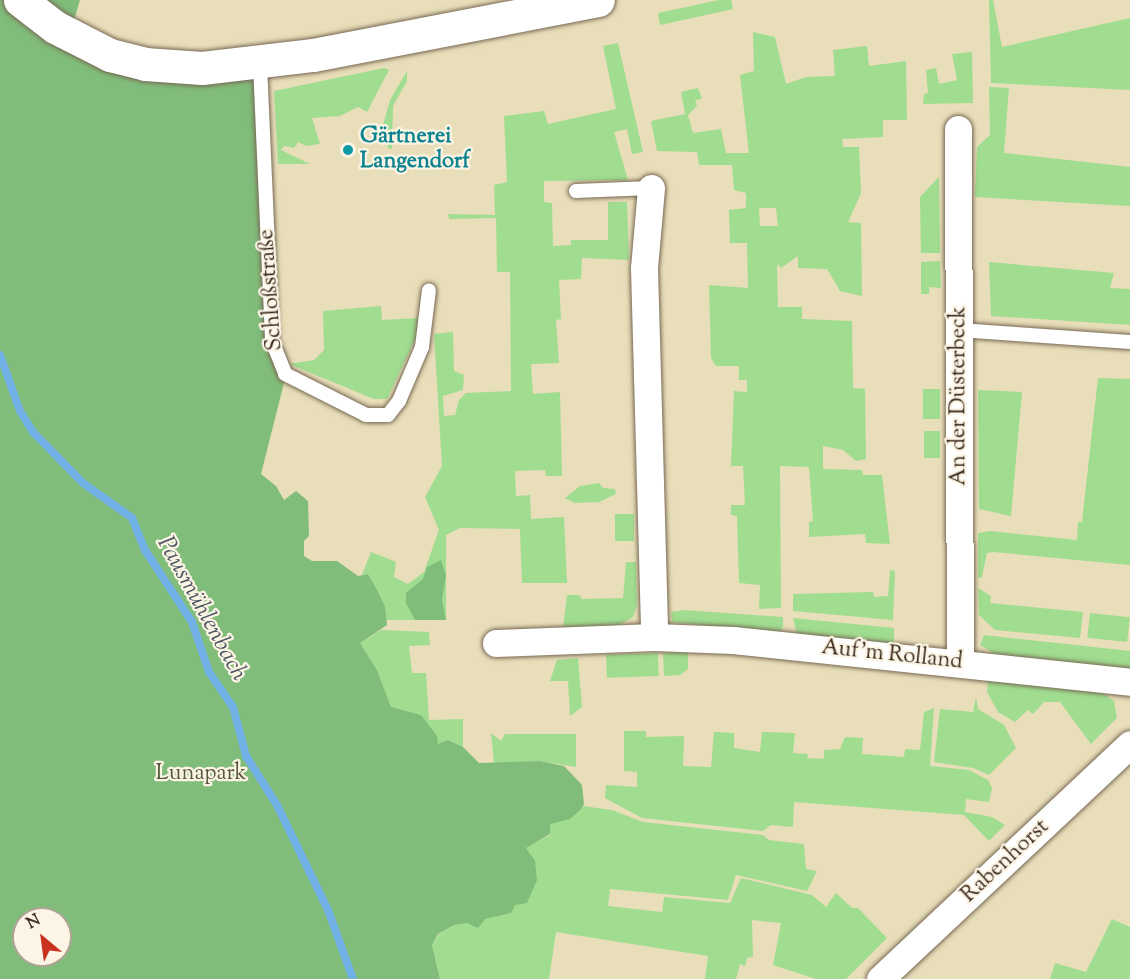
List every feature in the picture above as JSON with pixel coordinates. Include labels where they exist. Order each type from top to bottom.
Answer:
[{"type":"street","points":[[20,0],[81,43],[128,60],[170,68],[260,64],[598,0]]},
{"type":"street","name":"An der Düsterbeck","points":[[958,129],[960,663]]},
{"type":"street","points":[[651,188],[644,268],[654,637]]},
{"type":"street","name":"Auf'm Rolland","points":[[496,644],[654,637],[733,640],[1130,682]]},
{"type":"street","name":"Rabenhorst","points":[[880,979],[1130,744]]},
{"type":"lane","name":"Schloßstraße","points":[[260,64],[272,341],[285,374],[366,415],[388,415],[399,401],[422,347],[429,290]]},
{"type":"lane","points":[[576,191],[651,188]]},
{"type":"lane","points":[[959,330],[1130,342]]},
{"type":"green space","name":"Lunapark","points":[[0,0],[15,0],[52,29],[255,69],[266,274],[285,379],[261,474],[276,486],[284,500],[296,491],[308,501],[309,536],[304,541],[304,556],[312,561],[337,561],[358,576],[368,574],[375,586],[385,606],[387,625],[360,643],[377,670],[391,707],[421,715],[437,736],[438,744],[448,740],[463,747],[479,763],[540,761],[564,766],[582,785],[584,804],[580,810],[570,819],[550,824],[550,834],[526,848],[535,861],[537,880],[527,903],[515,905],[511,913],[485,919],[478,928],[467,923],[454,925],[438,934],[432,945],[440,979],[0,979]]},
{"type":"green space","points":[[46,0],[80,0],[70,34]]},
{"type":"green space","points":[[719,0],[731,0],[733,9],[660,25],[658,13]]},
{"type":"green space","points":[[989,0],[993,0],[1002,47],[1130,18],[1130,90],[991,83]]},
{"type":"green space","points":[[753,32],[775,37],[786,84],[806,77],[835,76],[833,50],[867,46],[869,66],[906,61],[907,120],[883,120],[883,137],[842,139],[843,147],[859,147],[861,193],[848,222],[861,223],[862,296],[840,291],[827,269],[798,268],[798,256],[781,268],[778,264],[777,268],[778,307],[802,307],[802,319],[852,321],[853,388],[865,389],[866,459],[856,461],[843,450],[823,446],[823,469],[862,470],[863,475],[882,475],[890,544],[866,543],[865,534],[809,537],[809,522],[813,521],[809,467],[780,466],[781,608],[759,609],[760,585],[739,583],[737,516],[731,515],[731,505],[745,505],[743,466],[731,466],[734,391],[747,392],[747,380],[739,380],[739,366],[716,366],[711,358],[709,285],[748,288],[747,243],[730,243],[729,210],[746,208],[746,193],[734,190],[732,165],[699,165],[697,152],[657,151],[651,121],[685,114],[681,92],[698,88],[702,99],[695,100],[697,106],[688,115],[693,133],[721,129],[726,153],[749,153],[740,75],[754,71]],"holes":[[[759,208],[776,208],[778,226],[760,226]]]},
{"type":"green space","points":[[618,43],[643,152],[632,154],[627,129],[614,132],[628,180],[544,181],[544,202],[552,203],[553,246],[571,245],[571,240],[608,240],[608,202],[627,202],[629,260],[582,258],[581,279],[559,280],[561,319],[556,320],[559,363],[531,364],[533,394],[560,392],[562,476],[546,476],[545,470],[515,471],[516,496],[530,495],[531,519],[564,517],[567,583],[522,583],[520,529],[460,528],[446,535],[446,620],[386,620],[385,606],[375,586],[368,574],[362,575],[371,552],[396,562],[394,577],[408,584],[424,572],[439,530],[425,497],[442,466],[434,334],[453,332],[454,371],[464,375],[463,390],[443,396],[444,416],[455,415],[459,400],[466,393],[511,391],[510,272],[497,272],[496,218],[449,219],[448,214],[495,215],[494,185],[507,182],[504,116],[544,111],[548,124],[616,109],[603,46]]},
{"type":"green space","points":[[972,52],[973,103],[923,104],[924,94],[928,93],[926,70],[936,68],[939,84],[957,80],[952,54]]},
{"type":"green space","points":[[384,68],[389,70],[367,112],[358,107],[340,116],[312,118],[320,144],[306,146],[298,142],[294,148],[284,146],[281,150],[310,164],[278,164],[274,91]]},
{"type":"green space","points":[[407,71],[407,81],[393,106],[392,149],[388,148],[383,125],[390,100]]},
{"type":"green space","points":[[989,87],[1009,88],[1004,153],[1130,167],[1130,206],[975,197],[977,147],[990,135]]},
{"type":"green space","points":[[939,177],[940,253],[921,253],[920,197]]},
{"type":"green space","points":[[940,261],[941,288],[929,287],[929,294],[921,294],[921,262]]},
{"type":"green space","points":[[989,262],[1114,273],[1110,288],[1130,289],[1130,325],[991,316]]},
{"type":"green space","points":[[381,306],[382,320],[418,318],[419,331],[387,399],[374,399],[289,364],[314,360],[324,350],[323,311]]},
{"type":"green space","points":[[1098,378],[1130,379],[1130,565],[993,552],[987,553],[982,577],[978,578],[978,533],[990,531],[1077,540],[1078,522],[1082,522]]},
{"type":"green space","points":[[923,389],[940,389],[940,419],[923,419]]},
{"type":"green space","points":[[978,390],[1022,392],[1011,516],[979,509]]},
{"type":"green space","points":[[924,431],[940,431],[940,458],[924,458]]},
{"type":"green space","points":[[599,483],[603,488],[615,489],[616,494],[599,502],[575,503],[565,498],[580,486]]},
{"type":"green space","points":[[615,514],[634,514],[634,541],[615,541]]},
{"type":"green space","points":[[441,560],[446,575],[442,600],[446,620],[415,620],[406,603],[406,593],[423,579],[427,567]]},
{"type":"green space","points":[[626,562],[636,562],[637,605],[633,617],[617,626],[563,628],[567,595],[579,595],[582,599],[623,598]]},
{"type":"green space","points":[[890,570],[895,571],[893,620],[793,611],[793,594],[873,592],[874,597],[888,596]]},
{"type":"green space","points":[[978,588],[991,596],[990,603],[1083,612],[1080,638],[995,630],[979,615]]},
{"type":"green space","points":[[684,610],[783,617],[783,626],[781,631],[772,633],[672,622],[671,612]]},
{"type":"green space","points":[[1090,613],[1130,617],[1127,642],[1087,638]]},
{"type":"green space","points":[[793,618],[894,628],[894,646],[797,634]]},
{"type":"green space","points":[[381,630],[429,632],[430,645],[409,646],[412,673],[426,673],[429,720],[463,719],[463,747],[448,740],[438,745],[420,715],[391,708],[377,670],[360,643]]},
{"type":"green space","points":[[984,635],[1130,651],[1130,669],[995,654],[980,645]]},
{"type":"green space","points":[[688,652],[688,669],[680,675],[664,676],[663,653]]},
{"type":"green space","points":[[658,653],[659,676],[607,678],[606,655]]},
{"type":"green space","points":[[578,658],[582,707],[570,716],[568,681],[550,681],[557,660]]},
{"type":"green space","points":[[988,681],[1101,692],[1114,701],[1117,718],[1091,744],[1060,702],[1044,702],[1033,714],[1028,710],[1015,722],[998,712],[987,692]]},
{"type":"green space","points":[[976,697],[978,709],[1004,725],[1016,748],[989,775],[973,768],[934,762],[940,709],[973,712]]},
{"type":"green space","points":[[934,708],[930,766],[969,770],[988,780],[992,788],[989,802],[966,799],[965,812],[992,817],[1005,825],[989,841],[964,815],[794,802],[793,827],[771,825],[763,831],[642,818],[605,798],[606,785],[637,787],[637,772],[624,771],[624,731],[646,731],[646,737],[684,736],[683,766],[711,767],[714,732],[734,733],[734,748],[760,752],[762,732],[795,733],[793,753],[808,754],[807,758],[824,759],[824,750],[840,749],[845,737],[863,738],[862,754],[904,757],[905,749],[920,750],[924,712]]},
{"type":"green space","points":[[491,733],[501,741],[505,734],[576,734],[576,767],[540,761],[494,763]]},
{"type":"green space","points":[[582,806],[612,810],[643,822],[763,835],[769,840],[804,844],[806,869],[817,871],[807,891],[736,875],[728,900],[610,889],[608,906],[662,912],[664,897],[730,903],[741,878],[812,895],[826,907],[836,893],[852,908],[858,908],[887,938],[846,979],[816,979],[773,965],[781,923],[752,920],[753,957],[747,958],[745,966],[740,964],[736,979],[705,979],[708,956],[556,932],[549,979],[440,979],[432,945],[439,934],[454,925],[511,913],[525,848],[550,835],[549,824]]},
{"type":"green space","points":[[1112,919],[1130,927],[1130,979],[1050,979],[1055,963],[1086,972]]},
{"type":"waterway","name":"Pausmühlenbach","points":[[0,355],[20,411],[34,433],[83,483],[132,518],[145,550],[192,622],[209,672],[233,707],[246,756],[277,805],[328,910],[353,979]]},
{"type":"place","name":"Gärtnerei Langendorf","points":[[348,150]]}]
